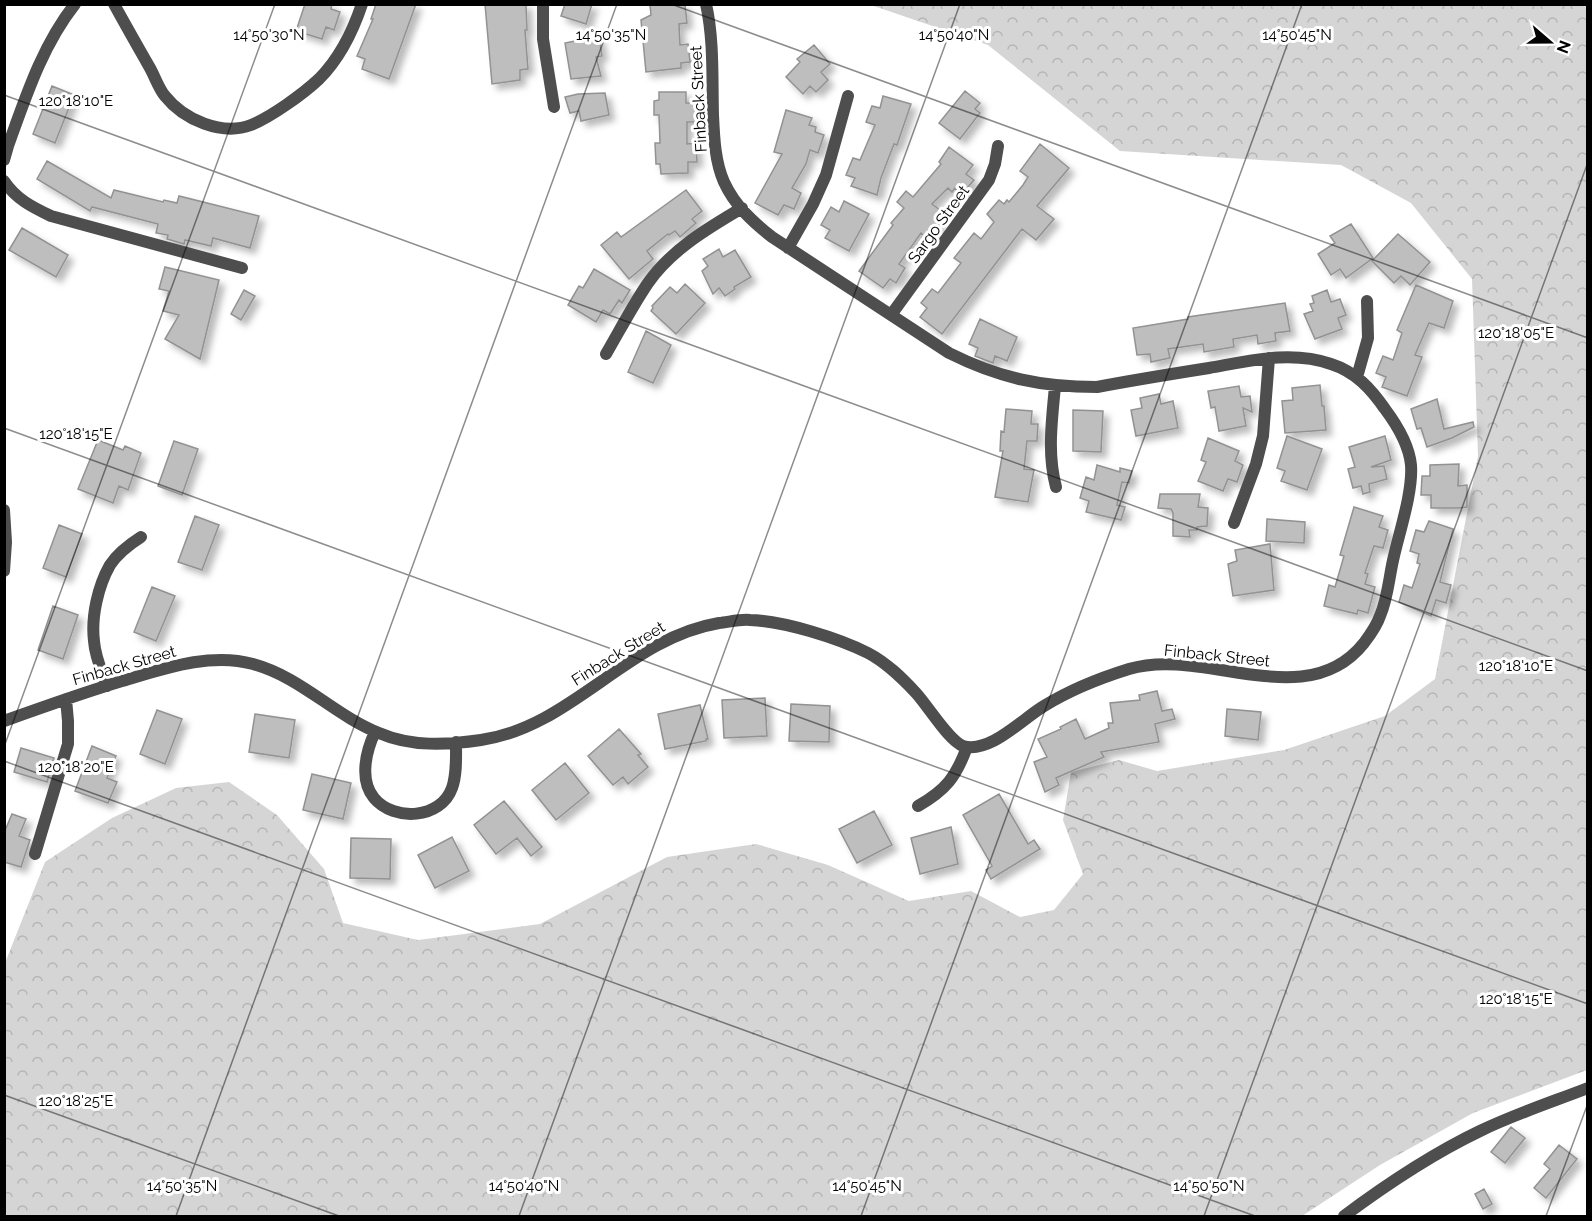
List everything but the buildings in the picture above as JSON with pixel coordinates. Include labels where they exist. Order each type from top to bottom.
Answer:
[{"type":"street","points":[[4,160],[6,145],[43,53],[75,4]]},
{"type":"street","points":[[114,4],[165,96],[190,117],[208,125],[231,128],[249,126],[275,112],[319,79],[351,34],[362,4]]},
{"type":"street","points":[[543,4],[543,39],[554,107]]},
{"type":"street","name":"Finback Street","points":[[4,721],[179,664],[221,660],[249,662],[283,675],[375,732],[398,740],[425,744],[486,739],[519,730],[561,709],[638,656],[673,636],[703,626],[745,619],[784,624],[870,654],[896,672],[919,696],[954,742],[976,748],[993,741],[1044,706],[1091,682],[1134,667],[1164,664],[1185,665],[1281,678],[1328,670],[1350,659],[1367,639],[1380,618],[1407,500],[1411,465],[1404,440],[1393,419],[1371,389],[1357,377],[1333,364],[1303,357],[1269,358],[1097,387],[1055,386],[1020,380],[980,369],[949,353],[788,248],[749,219],[732,196],[723,180],[714,136],[711,25],[706,4]]},
{"type":"street","points":[[788,248],[813,204],[826,175],[849,96]]},
{"type":"street","name":"Sargo Street","points":[[891,315],[989,180],[998,146]]},
{"type":"street","points":[[4,181],[11,192],[27,204],[51,216],[242,268]]},
{"type":"street","points":[[606,354],[649,281],[669,258],[690,241],[742,208]]},
{"type":"street","points":[[1357,377],[1368,338],[1367,301]]},
{"type":"street","points":[[1234,523],[1256,464],[1263,436],[1269,358]]},
{"type":"street","points":[[1055,386],[1050,450],[1051,468],[1056,487]]},
{"type":"street","points":[[4,510],[6,542],[4,571]]},
{"type":"street","points":[[107,686],[93,641],[93,617],[99,593],[111,564],[125,548],[141,537]]},
{"type":"street","points":[[35,854],[68,744],[66,699]]},
{"type":"street","points":[[375,732],[368,747],[366,768],[368,785],[374,798],[381,804],[406,814],[423,813],[439,807],[452,790],[456,770],[456,742]]},
{"type":"street","points":[[918,806],[932,798],[951,781],[959,769],[967,747]]},
{"type":"street","points":[[1344,1216],[1404,1174],[1453,1145],[1502,1121],[1587,1088]]},
{"type":"green space","points":[[871,5],[1587,5],[1587,1070],[1473,1113],[1380,1165],[1302,1216],[5,1216],[5,963],[45,862],[112,818],[176,788],[229,782],[277,815],[324,869],[343,923],[418,940],[540,924],[667,857],[756,844],[828,865],[909,901],[971,891],[1020,917],[1054,910],[1083,874],[1063,820],[1071,772],[1119,760],[1157,771],[1284,750],[1385,716],[1435,679],[1478,456],[1472,279],[1411,203],[1341,165],[1120,151],[988,45]]}]
